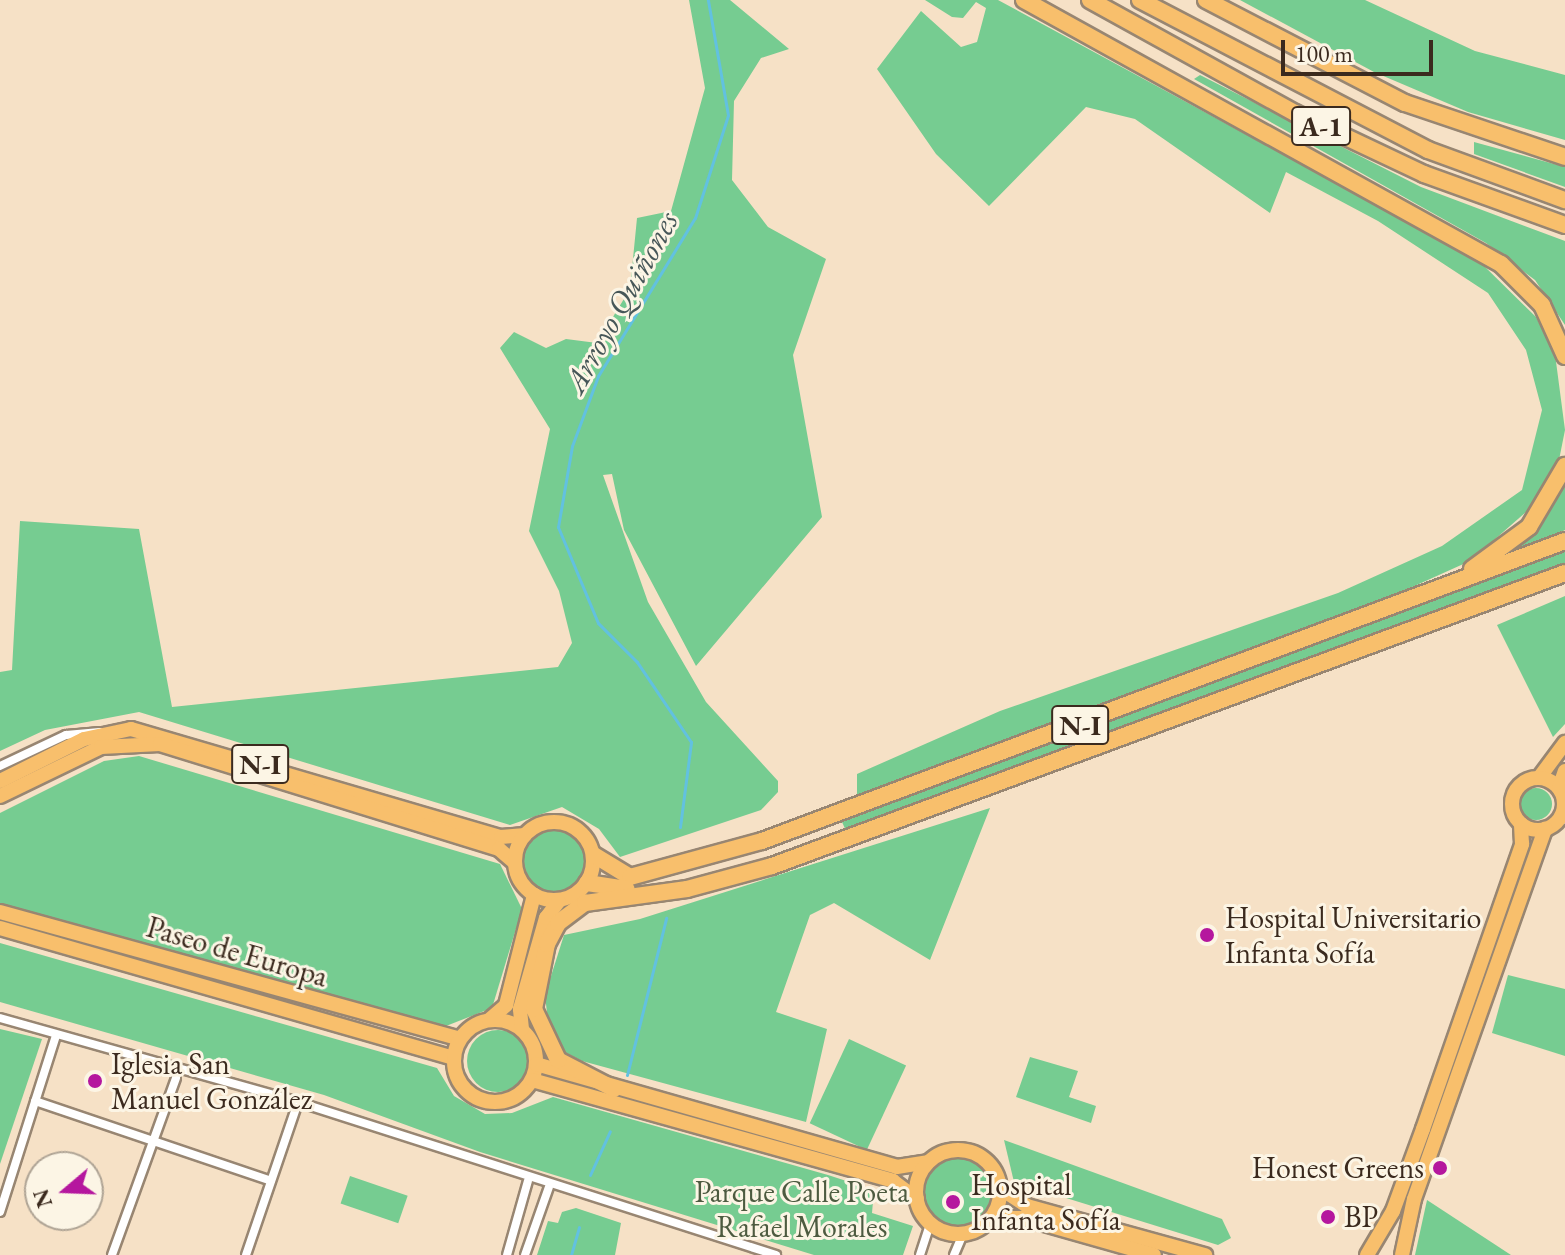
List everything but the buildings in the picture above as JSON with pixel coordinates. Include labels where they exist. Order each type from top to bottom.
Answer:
[{"type":"highway","points":[[1024,0],[1501,264],[1542,305],[1565,356]]},
{"type":"highway","name":"A-1","points":[[1090,0],[1309,120],[1424,174],[1565,225]]},
{"type":"highway","name":"A-1","points":[[1140,0],[1428,150],[1565,200]]},
{"type":"highway","points":[[1206,0],[1405,103],[1565,157]]},
{"type":"highway","points":[[1436,592],[1511,545],[1543,510],[1565,466]]},
{"type":"highway","name":"N-I","points":[[594,855],[630,877],[682,867],[1436,592],[1565,541]]},
{"type":"highway","name":"N-I","points":[[587,883],[652,893],[814,851],[1565,573]]},
{"type":"highway","points":[[614,1089],[558,1060],[541,1036],[537,977],[558,923],[576,910],[611,896],[652,893]]},
{"type":"main road","name":"N-I","points":[[0,781],[109,732],[159,733],[501,837],[525,835],[547,822],[572,825],[594,855]]},
{"type":"main road","points":[[1367,1255],[1393,1211],[1522,844],[1514,794],[1539,778],[1565,743]]},
{"type":"main road","name":"N-I","points":[[0,796],[101,747],[160,744],[499,849],[515,863],[534,895]]},
{"type":"main road","points":[[1402,1255],[1417,1191],[1556,823],[1565,771]]},
{"type":"main road","points":[[1539,778],[1562,794]]},
{"type":"main road","points":[[1521,824],[1556,823]]},
{"type":"main road","points":[[515,863],[525,835]]},
{"type":"main road","points":[[559,901],[534,895],[506,1005],[460,1039],[454,1058],[460,1083],[491,1102],[515,1098],[532,1080],[536,1064],[522,1029],[520,1009],[546,918],[559,901],[587,883],[594,855]]},
{"type":"main road","name":"Paseo de Europa","points":[[0,912],[460,1039]]},
{"type":"main road","name":"Paseo de Europa","points":[[0,928],[454,1058]]},
{"type":"main road","points":[[489,1020],[522,1029]]},
{"type":"main road","points":[[536,1064],[614,1089],[897,1167],[928,1162],[957,1148],[975,1153],[1001,1189],[1027,1206],[1205,1255]]},
{"type":"main road","points":[[532,1080],[893,1181],[917,1199],[930,1224],[963,1234],[993,1218],[1023,1218],[1154,1255]]},
{"type":"main road","points":[[917,1199],[928,1162]]},
{"type":"main road","points":[[993,1218],[1001,1189]]},
{"type":"street","points":[[0,766],[66,735],[109,732]]},
{"type":"street","points":[[0,1018],[298,1102],[528,1181],[776,1255]]},
{"type":"street","points":[[0,1212],[56,1035]]},
{"type":"street","points":[[112,1255],[176,1078]]},
{"type":"street","points":[[35,1101],[271,1181]]},
{"type":"street","points":[[246,1255],[298,1102]]},
{"type":"street","points":[[507,1255],[528,1181]]},
{"type":"street","points":[[525,1255],[549,1187]]},
{"type":"street","points":[[920,1255],[930,1224]]},
{"type":"street","points":[[954,1255],[963,1234]]},
{"type":"green space","points":[[689,0],[730,0],[789,49],[761,58],[734,101],[732,180],[768,227],[826,259],[793,355],[822,517],[696,666],[624,530],[612,474],[603,475],[648,602],[706,702],[778,781],[778,792],[761,810],[620,857],[599,829],[562,807],[510,825],[139,712],[45,730],[0,751],[0,672],[12,670],[20,521],[139,529],[172,707],[558,667],[572,643],[559,591],[529,531],[550,429],[500,348],[514,332],[546,348],[566,339],[597,343],[630,289],[637,218],[671,211],[705,88]]},
{"type":"green space","points":[[925,0],[998,0],[1478,260],[1536,317],[1555,354],[1565,430],[1558,465],[1535,504],[1470,561],[1339,620],[857,797],[857,774],[1000,711],[1338,593],[1442,546],[1522,490],[1542,410],[1526,350],[1488,293],[1378,221],[1286,172],[1270,213],[1135,119],[1086,107],[989,206],[936,154],[877,69],[921,11],[961,47],[977,42],[986,8],[976,2],[963,18],[952,17]]},
{"type":"green space","points":[[1240,0],[1365,0],[1475,51],[1565,75],[1565,140],[1468,112],[1374,72]]},
{"type":"green space","points":[[1200,75],[1421,187],[1565,241],[1565,325],[1535,280],[1486,243],[1194,79]]},
{"type":"green space","points":[[1474,142],[1565,167],[1565,187],[1474,154]]},
{"type":"green space","points":[[1565,484],[1565,530],[1517,550],[1538,525]]},
{"type":"green space","points":[[1565,550],[1565,564],[1530,580],[847,833],[842,822]]},
{"type":"green space","points":[[1565,596],[1565,724],[1553,737],[1497,625]]},
{"type":"green space","points":[[139,756],[500,864],[522,909],[492,1008],[446,1026],[0,904],[0,813],[104,761]]},
{"type":"green space","points":[[1536,788],[1547,793],[1552,804],[1547,815],[1536,820],[1525,815],[1520,804],[1525,793]]},
{"type":"green space","points":[[990,808],[930,960],[834,903],[810,915],[776,1012],[827,1029],[806,1122],[582,1061],[559,1049],[549,1031],[545,995],[564,935],[640,919]]},
{"type":"green space","points":[[554,830],[572,836],[580,844],[586,862],[580,880],[572,888],[554,894],[536,888],[528,880],[522,862],[528,844],[536,836]]},
{"type":"green space","name":"Parque Calle Poeta Rafael Morales","points":[[0,943],[437,1068],[454,1096],[485,1114],[512,1113],[553,1097],[828,1175],[874,1190],[872,1213],[913,1226],[903,1255],[814,1255],[480,1152],[324,1095],[0,1002]]},
{"type":"green space","points":[[1508,975],[1565,989],[1565,1056],[1492,1033]]},
{"type":"green space","points":[[0,1029],[42,1039],[0,1164]]},
{"type":"green space","points":[[498,1030],[520,1039],[529,1061],[520,1083],[498,1092],[476,1083],[467,1061],[476,1039]]},
{"type":"green space","points":[[849,1039],[906,1066],[867,1150],[810,1123]]},
{"type":"green space","points":[[1030,1057],[1078,1071],[1069,1097],[1096,1106],[1091,1123],[1016,1097]]},
{"type":"green space","points":[[1004,1140],[1222,1219],[1231,1238],[1218,1245],[1014,1182]]},
{"type":"green space","points":[[957,1158],[981,1168],[991,1192],[981,1216],[957,1226],[933,1216],[923,1192],[933,1168]]},
{"type":"green space","points":[[350,1176],[408,1196],[398,1223],[341,1203]]},
{"type":"green space","points":[[1427,1200],[1511,1255],[1415,1255]]},
{"type":"green space","points":[[576,1208],[621,1223],[615,1255],[537,1255],[548,1221],[558,1223],[562,1212]]},
{"type":"waterway","name":"Arroyo Quiñones","points":[[680,827],[691,742],[637,662],[598,623],[558,527],[572,446],[598,376],[695,218],[728,115],[708,0]]},
{"type":"waterway","name":"Arroyo Quiñones","points":[[627,1075],[666,918]]},
{"type":"waterway","name":"Arroyo Quiñones","points":[[590,1175],[610,1131]]},
{"type":"waterway","name":"Arroyo Quiñones","points":[[571,1255],[579,1227]]},
{"type":"place","name":"Hospital Universitario Infanta Sofía","points":[[1207,935]]},
{"type":"place","name":"Iglesia San Manuel González","points":[[95,1081]]},
{"type":"place","name":"Honest Greens","points":[[1440,1168]]},
{"type":"place","name":"Hospital Infanta Sofía","points":[[953,1202]]},
{"type":"place","name":"BP","points":[[1328,1217]]}]
